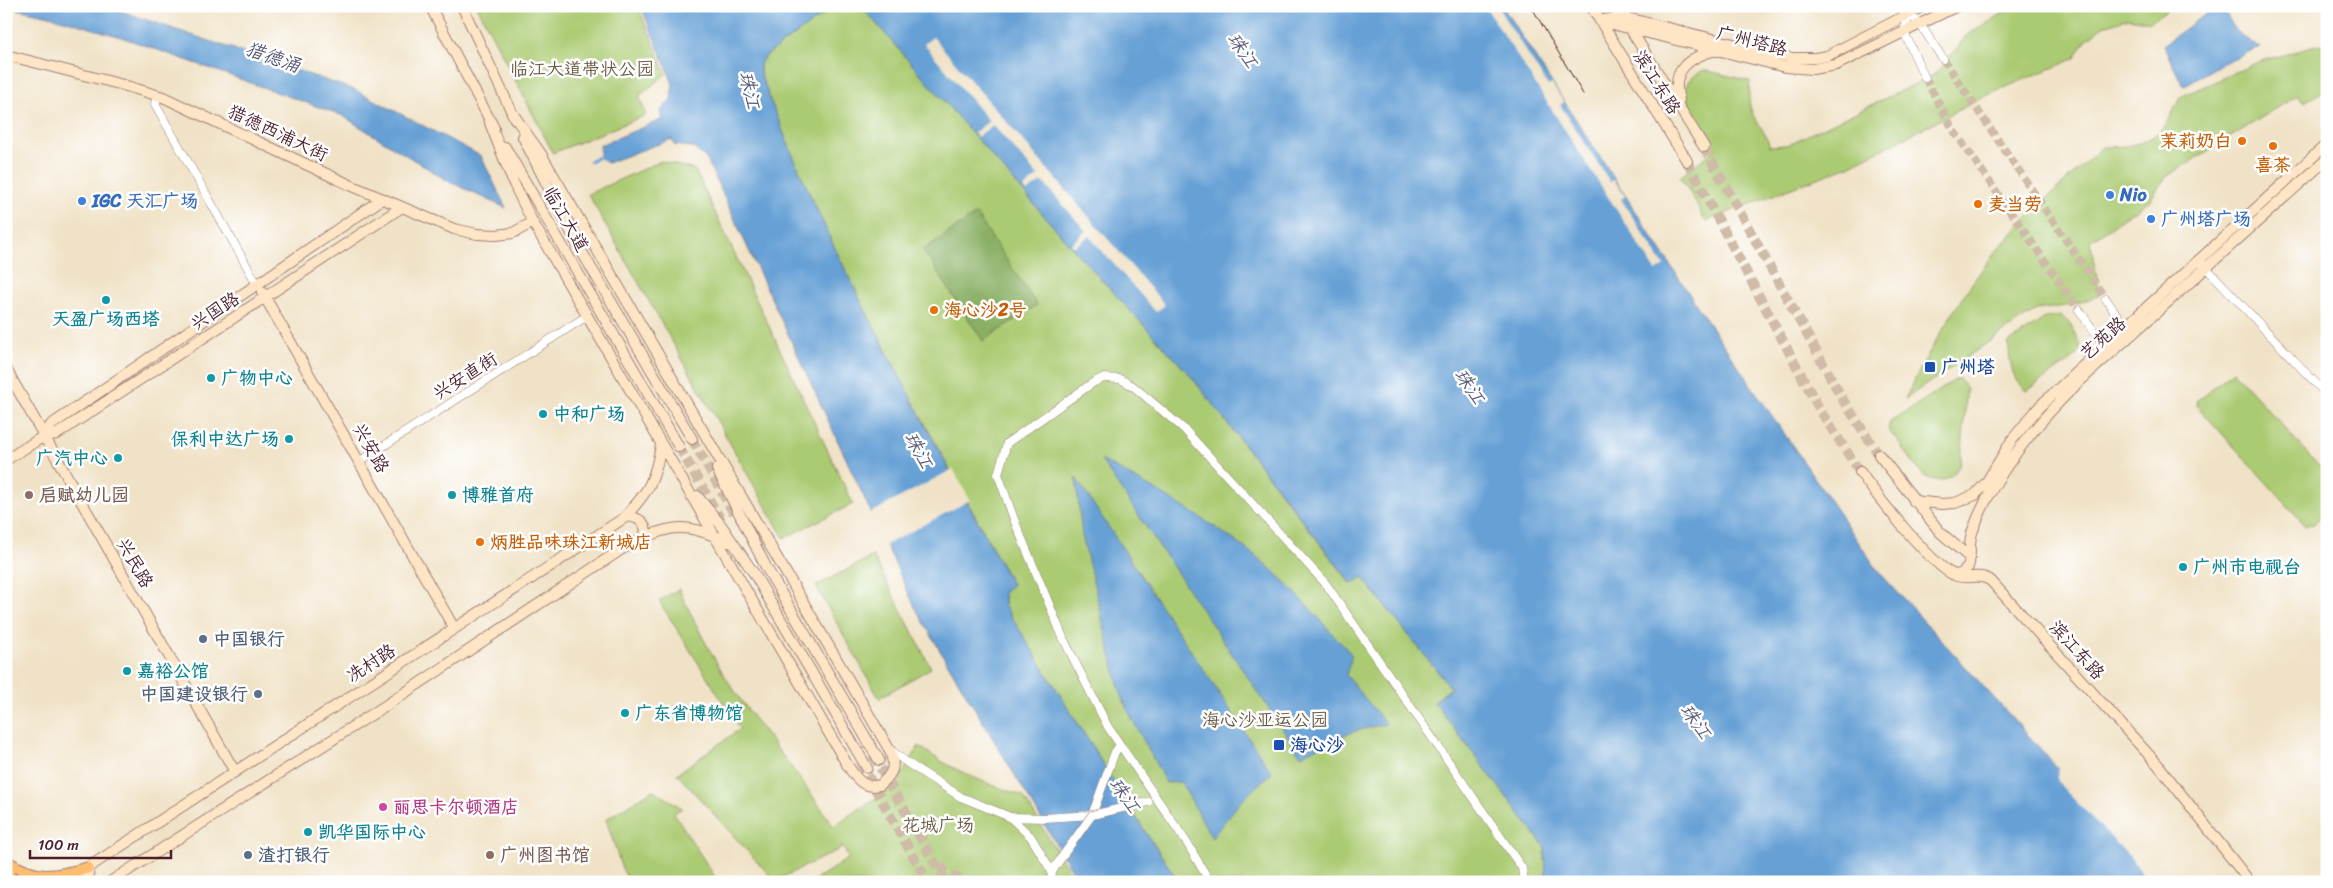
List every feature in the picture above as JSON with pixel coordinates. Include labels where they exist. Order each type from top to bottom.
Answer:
[{"type":"main road","name":"临江大道","points":[[430,6],[490,123],[679,446]]},
{"type":"main road","name":"临江大道","points":[[462,6],[550,194],[576,242],[692,439]]},
{"type":"main road","name":"滨江东路","points":[[1591,6],[1687,161]]},
{"type":"main road","name":"滨江东路","points":[[1616,6],[1704,147]]},
{"type":"main road","name":"广州塔路","points":[[1600,21],[1623,17],[1791,58],[1803,59],[1827,56],[1924,6]]},
{"type":"main road","name":"广州塔路","points":[[1600,21],[1785,67],[1823,69],[1856,56],[1957,6]]},
{"type":"main road","points":[[1682,111],[1676,81],[1680,70],[1699,54],[1719,50]]},
{"type":"main road","name":"猎德西浦大街","points":[[6,55],[123,85],[158,96],[382,199],[454,229],[477,234],[514,232],[533,222]]},
{"type":"main road","points":[[490,123],[514,184],[533,222],[848,766],[861,783],[873,787],[880,785],[888,779],[894,766],[889,748],[703,434],[541,154],[512,113]]},
{"type":"main road","name":"艺苑路","points":[[1970,558],[1969,544],[1977,522],[2016,454],[2061,399],[2122,343],[2327,144]]},
{"type":"main road","name":"艺苑路","points":[[1914,500],[1942,504],[1955,503],[1974,495],[1986,483],[2025,423],[2104,345],[2124,326],[2203,264],[2327,159]]},
{"type":"main road","name":"兴国路","points":[[44,436],[51,425],[382,199]]},
{"type":"main road","name":"兴国路","points":[[6,460],[44,436],[57,434],[402,207]]},
{"type":"main road","name":"兴安路","points":[[258,284],[454,628]]},
{"type":"main road","name":"兴民路","points":[[6,369],[235,772]]},
{"type":"main road","points":[[703,434],[728,494],[762,558],[879,760]]},
{"type":"main road","name":"冼村路","points":[[66,882],[454,628],[600,535],[626,516],[636,506],[654,480],[661,445]]},
{"type":"main road","points":[[1860,472],[1890,511],[1924,548],[1953,574],[1957,575],[1966,570],[1970,558],[1940,532],[1879,455]]},
{"type":"main road","points":[[682,478],[709,510],[755,575],[867,768]]},
{"type":"main road","points":[[626,516],[635,517],[643,523],[646,532],[642,539]]},
{"type":"main road","points":[[110,882],[385,706],[622,549],[670,528],[683,527],[695,528],[734,544]]},
{"type":"main road","name":"滨江东路","points":[[1953,574],[1962,578],[1981,576],[1991,581],[2159,766],[2250,882]]},
{"type":"main road","points":[[6,861],[28,873],[44,876],[59,876],[87,868],[90,882]]},
{"type":"main road","points":[[6,870],[13,882]]},
{"type":"street","points":[[1925,78],[1904,32],[1909,14],[1920,24],[1943,59]]},
{"type":"street","points":[[158,96],[155,104],[258,284]]},
{"type":"street","points":[[2203,264],[2327,395]]},
{"type":"street","points":[[2079,310],[2104,345],[2122,343],[2124,326],[2106,299]]},
{"type":"street","name":"兴安直街","points":[[360,461],[587,316]]},
{"type":"street","points":[[1210,882],[1187,843],[1152,800],[1117,749],[1064,640],[1015,522],[998,474],[1007,442],[1078,392],[1103,378],[1120,379],[1133,386],[1184,429],[1326,584],[1522,868],[1524,882]]},
{"type":"street","points":[[889,748],[960,797],[1010,817],[1036,818],[1092,814],[1152,800]]},
{"type":"street","points":[[1051,882],[1052,872],[1092,814],[1117,749]]},
{"type":"street","points":[[1010,817],[1031,837],[1052,872]]},
{"type":"green space","name":"临江大道带状公园","points":[[477,6],[638,6],[666,74],[639,96],[646,115],[553,153]]},
{"type":"green space","name":"海心沙亚运公园","points":[[835,6],[861,6],[1074,250],[1190,375],[1351,584],[1362,577],[1451,688],[1434,702],[1545,847],[1546,882],[1179,882],[1144,830],[1004,605],[1004,591],[1012,584],[910,396],[845,269],[786,139],[760,73],[760,64],[764,57]]},
{"type":"green space","points":[[2015,6],[2172,6],[2150,22],[2129,18],[2104,26],[2086,40],[2074,59],[1994,92],[1849,166],[1706,221],[1702,217],[1697,204],[1680,177],[1715,149],[1694,116],[1687,98],[1686,89],[1688,82],[1695,75],[1704,70],[1750,81],[1749,103],[1751,110],[1770,146],[1787,145],[1930,77],[1939,71],[1966,36]]},
{"type":"green space","points":[[2327,43],[2327,90],[2304,102],[2298,95],[2166,177],[2150,200],[2090,241],[2100,295],[2073,305],[2036,310],[1905,399],[1953,312],[1982,270],[2013,232],[2102,147],[2131,145],[2151,138],[2167,123],[2180,97],[2261,61]]},
{"type":"green space","points":[[661,161],[695,170],[853,504],[784,538],[588,194]]},
{"type":"green space","points":[[976,214],[1037,305],[983,341],[923,250]]},
{"type":"green space","points":[[2062,316],[2070,324],[2081,346],[2077,356],[2027,391],[2021,386],[2014,375],[2008,343],[2045,318]]},
{"type":"green space","points":[[2233,371],[2327,475],[2327,511],[2314,524],[2305,525],[2197,406],[2197,401]]},
{"type":"green space","points":[[1958,378],[1967,388],[1959,466],[1948,478],[1933,480],[1923,475],[1888,429],[1890,422]]},
{"type":"green space","points":[[873,556],[931,668],[879,698],[816,586]]},
{"type":"green space","name":"花城广场","points":[[679,589],[721,671],[833,826],[896,785],[919,746],[931,755],[968,775],[1023,796],[1074,879],[1072,882],[812,882],[849,858],[842,846],[842,848],[775,881],[677,774],[740,729],[659,601]]},
{"type":"green space","points":[[653,790],[682,808],[674,813],[718,882],[629,882],[621,866],[606,819]]},
{"type":"water","points":[[106,6],[355,90],[481,156],[506,208],[448,181],[341,115],[124,38],[50,16],[6,7]]},
{"type":"water","name":"珠江","points":[[641,6],[835,6],[764,57],[760,64],[760,73],[786,139],[845,269],[910,397],[1012,585],[1004,591],[1004,605],[1144,830],[1179,882],[1079,882],[915,607],[706,158],[692,147],[674,145],[672,139],[607,163],[600,157],[600,145],[663,119],[660,112],[671,99],[673,84]]},
{"type":"water","name":"珠江","points":[[861,6],[1502,6],[1705,318],[1879,572],[2162,882],[1546,882],[1545,847],[1434,702],[1451,688],[1362,577],[1352,584],[1190,375],[1074,250]]},
{"type":"water","points":[[2217,6],[2224,6],[2237,31],[2260,47],[2223,63],[2183,86],[2163,45]]},
{"type":"water","points":[[1101,460],[1198,516],[1253,554],[1279,577],[1352,655],[1346,675],[1386,724],[1342,736],[1301,756]]},
{"type":"water","points":[[1076,478],[1272,773],[1240,803],[1212,838],[1181,782],[1166,783],[1127,709],[1119,688],[1082,535]]},
{"type":"pier","points":[[1485,6],[1497,6],[1548,86],[1552,84],[1564,102],[1560,105],[1610,182],[1614,180],[1625,196],[1621,199],[1664,266],[1656,271]]},
{"type":"pier","points":[[933,37],[1165,305],[1156,312],[1089,236],[1074,247],[1071,244],[1086,231],[1042,181],[1027,192],[1024,188],[1038,176],[993,125],[977,137],[974,133],[989,121],[924,44]]},
{"type":"pier","points":[[953,469],[970,500],[884,546],[869,514]]},
{"type":"pier","points":[[2058,765],[2157,872],[2158,882],[2147,882],[2131,858],[2062,787],[2057,779]]},
{"type":"waterway","points":[[590,161],[604,155]]},
{"type":"tunnel","points":[[1943,59],[2106,299]]},
{"type":"tunnel","points":[[1925,78],[1954,131],[2079,310]]},
{"type":"tunnel","points":[[1704,147],[1843,400],[1879,455]]},
{"type":"tunnel","points":[[1687,161],[1821,412],[1860,472]]},
{"type":"tunnel","points":[[692,439],[736,517]]},
{"type":"tunnel","points":[[679,447],[722,522]]},
{"type":"tunnel","points":[[873,755],[946,882]]},
{"type":"tunnel","points":[[860,762],[928,882]]},
{"type":"tunnel","points":[[940,865],[945,872],[965,882]]},
{"type":"tram line","points":[[1531,6],[1583,94]]},
{"type":"place","name":"茉莉奶白","points":[[2242,141]]},
{"type":"place","name":"喜茶","points":[[2273,146]]},
{"type":"place","name":"Nio","points":[[2110,195]]},
{"type":"place","name":"IGC 天汇广场","points":[[82,201]]},
{"type":"place","name":"麦当劳","points":[[1978,204]]},
{"type":"place","name":"广州塔广场","points":[[2151,219]]},
{"type":"place","name":"天盈广场西塔","points":[[106,300]]},
{"type":"place","name":"海心沙2号","points":[[934,310]]},
{"type":"place","name":"广州塔","points":[[1930,367]]},
{"type":"place","name":"广物中心","points":[[211,378]]},
{"type":"place","name":"中和广场","points":[[543,414]]},
{"type":"place","name":"保利中达广场","points":[[289,439]]},
{"type":"place","name":"广汽中心","points":[[118,458]]},
{"type":"place","name":"启赋幼儿园","points":[[29,495]]},
{"type":"place","name":"博雅首府","points":[[452,495]]},
{"type":"place","name":"炳胜品味珠江新城店","points":[[480,542]]},
{"type":"place","name":"广州市电视台","points":[[2183,567]]},
{"type":"place","name":"中国银行","points":[[203,639]]},
{"type":"place","name":"嘉裕公馆","points":[[127,671]]},
{"type":"place","name":"中国建设银行","points":[[258,694]]},
{"type":"place","name":"广东省博物馆","points":[[625,713]]},
{"type":"place","name":"海心沙","points":[[1279,745]]},
{"type":"place","name":"丽思卡尔顿酒店","points":[[383,807]]},
{"type":"place","name":"凯华国际中心","points":[[308,832]]},
{"type":"place","name":"渣打银行","points":[[248,855]]},
{"type":"place","name":"广州图书馆","points":[[490,855]]},
{"type":"water label","name":"猎德涌","points":[[273,57]]}]
